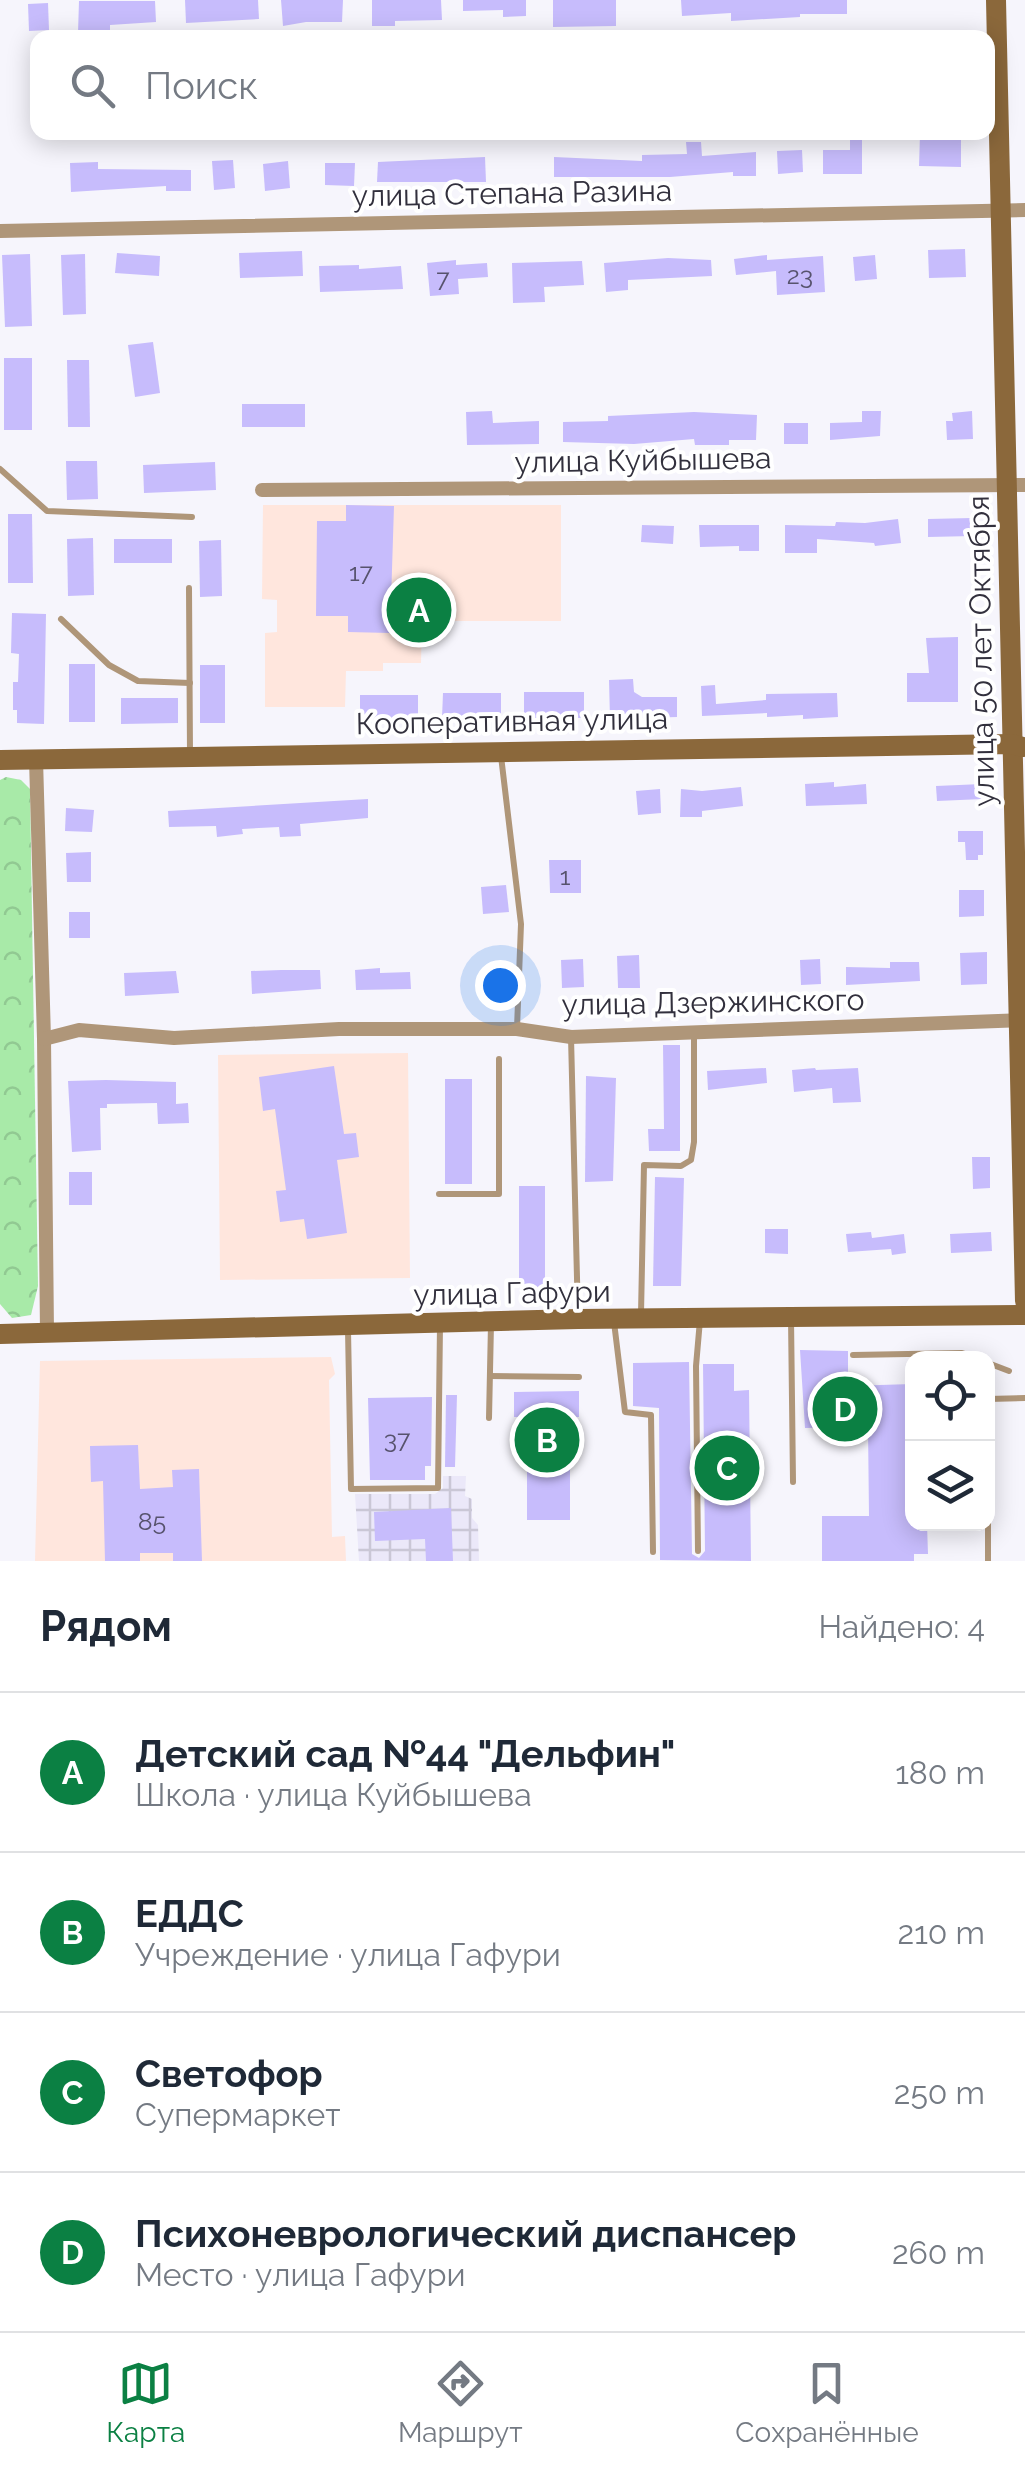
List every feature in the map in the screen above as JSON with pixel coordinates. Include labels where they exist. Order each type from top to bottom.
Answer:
[{"type":"street","name":"улица 50 лет Октября","points":[[996,0],[1016,484],[1025,1301]]},
{"type":"street","name":"улица Степана Разина","points":[[0,231],[1025,210]]},
{"type":"street","name":"улица Куйбышева","points":[[262,490],[1016,484]]},
{"type":"street","name":"Кооперативная улица","points":[[0,760],[1019,746]]},
{"type":"street","points":[[36,758],[47,1333]]},
{"type":"street","name":"улица Дзержинского","points":[[44,1038],[79,1030],[174,1038],[340,1028],[518,1029],[571,1037],[1022,1020]]},
{"type":"street","name":"улица Гафури","points":[[0,1334],[578,1319],[1025,1316]]},
{"type":"lane","points":[[0,469],[47,511],[192,517]]},
{"type":"lane","points":[[189,588],[190,756]]},
{"type":"lane","points":[[61,620],[108,665],[138,681],[190,683]]},
{"type":"lane","points":[[501,751],[522,924],[518,1029]]},
{"type":"lane","points":[[641,1320],[644,1165],[681,1166],[691,1160],[694,1031]]},
{"type":"lane","points":[[571,1037],[578,1319]]},
{"type":"lane","points":[[439,1194],[499,1194],[498,1059]]},
{"type":"lane","points":[[791,1317],[793,1482]]},
{"type":"lane","points":[[698,1551],[696,1366],[700,1319]]},
{"type":"lane","points":[[614,1320],[625,1412],[651,1415],[652,1552]]},
{"type":"lane","points":[[489,1418],[491,1323]]},
{"type":"lane","points":[[348,1326],[352,1489],[438,1488],[440,1324]]},
{"type":"lane","points":[[853,1355],[905,1354]]},
{"type":"lane","points":[[995,1366],[1008,1371]]},
{"type":"lane","points":[[490,1376],[579,1376]]},
{"type":"lane","points":[[995,1399],[1025,1398]]},
{"type":"lane","points":[[988,1441],[988,1561]]},
{"type":"shaded area","points":[[263,505],[561,505],[561,621],[422,621],[421,663],[383,663],[383,671],[346,671],[345,707],[265,707],[265,633],[277,632],[277,600],[262,599]]},
{"type":"shaded area","points":[[408,1053],[410,1278],[220,1280],[218,1055]]},
{"type":"shaded area","points":[[331,1357],[335,1374],[329,1380],[332,1537],[345,1536],[346,1561],[35,1561],[40,1361]]},
{"type":"shaded area","points":[[443,1476],[466,1476],[465,1496],[472,1499],[472,1518],[478,1525],[479,1561],[359,1561],[355,1494],[435,1494],[443,1488]]},
{"type":"green space","points":[[0,780],[21,780],[30,789],[38,1286],[31,1315],[12,1318],[0,1304]]},
{"type":"building","points":[[185,0],[258,0],[259,19],[186,23]]},
{"type":"building","points":[[281,0],[343,0],[342,22],[283,26]]},
{"type":"building","points":[[372,0],[441,0],[442,20],[395,21],[395,26],[372,26]]},
{"type":"building","points":[[463,0],[526,0],[526,16],[503,17],[503,10],[463,11]]},
{"type":"building","points":[[553,0],[616,0],[616,26],[553,27]]},
{"type":"building","points":[[681,0],[847,0],[847,14],[731,21],[731,13],[682,16]]},
{"type":"building","points":[[79,1],[155,1],[156,22],[110,25],[110,30],[78,30]]},
{"type":"building","points":[[48,3],[49,30],[29,31],[28,4]]},
{"type":"building","points":[[850,140],[862,140],[862,174],[823,174],[823,150],[850,150]]},
{"type":"building","points":[[920,140],[961,140],[961,167],[919,166]]},
{"type":"building","points":[[686,142],[701,142],[702,156],[756,152],[756,176],[733,176],[733,172],[670,177],[554,177],[554,157],[642,161],[642,155],[687,154]]},
{"type":"building","points":[[802,150],[803,172],[778,174],[777,151]]},
{"type":"building","points":[[485,157],[486,182],[377,182],[378,162]]},
{"type":"building","points":[[233,160],[235,188],[214,190],[212,161]]},
{"type":"building","points":[[288,161],[290,188],[265,191],[263,164]]},
{"type":"building","points":[[98,162],[98,169],[191,170],[191,191],[166,191],[166,186],[71,192],[70,163]]},
{"type":"building","points":[[325,163],[355,163],[354,186],[325,185]]},
{"type":"building","points":[[965,249],[966,277],[929,278],[928,250]]},
{"type":"building","points":[[302,251],[303,276],[240,278],[239,253]]},
{"type":"building","points":[[117,253],[160,256],[159,276],[115,273]]},
{"type":"building","points":[[30,254],[32,326],[5,327],[2,255]]},
{"type":"building","points":[[85,254],[86,314],[63,315],[61,255]]},
{"type":"building","points":[[767,255],[767,260],[823,256],[825,292],[777,295],[776,271],[736,275],[734,259]]},
{"type":"building","points":[[875,255],[877,279],[855,281],[853,257]]},
{"type":"building","points":[[668,258],[711,260],[712,276],[628,280],[628,290],[606,292],[604,263]]},
{"type":"building","points":[[456,260],[456,265],[487,263],[488,277],[458,279],[459,294],[430,296],[427,263]]},
{"type":"building","points":[[582,261],[584,285],[544,287],[545,302],[513,303],[512,263]]},
{"type":"building","points":[[359,265],[359,269],[401,266],[403,289],[320,292],[319,266]]},
{"type":"building","points":[[153,342],[160,393],[135,397],[128,345]]},
{"type":"building","points":[[4,358],[32,358],[32,430],[4,430]]},
{"type":"building","points":[[67,360],[89,360],[90,427],[68,427]]},
{"type":"building","points":[[242,404],[305,404],[305,427],[242,427]]},
{"type":"building","points":[[492,411],[493,423],[539,421],[539,444],[467,445],[466,412]]},
{"type":"building","points":[[862,411],[881,411],[880,436],[830,440],[830,423],[862,422]]},
{"type":"building","points":[[972,411],[973,439],[947,440],[946,421],[953,421],[952,413]]},
{"type":"building","points":[[694,412],[757,415],[756,440],[729,440],[729,445],[695,445],[694,439],[634,444],[563,442],[563,422]]},
{"type":"building","points":[[784,423],[808,423],[808,444],[784,444]]},
{"type":"building","points":[[66,461],[97,461],[98,499],[67,500]]},
{"type":"building","points":[[215,462],[216,490],[144,493],[143,465]]},
{"type":"building","points":[[346,505],[394,506],[390,633],[348,632],[348,616],[316,616],[317,521],[346,521]]},
{"type":"building","points":[[8,514],[32,514],[33,583],[8,583]]},
{"type":"building","points":[[972,518],[973,536],[928,537],[928,519]]},
{"type":"building","points":[[898,519],[901,543],[875,546],[817,539],[817,553],[785,553],[785,525],[835,526],[836,522]]},
{"type":"building","points":[[642,525],[674,526],[673,544],[641,542]]},
{"type":"building","points":[[699,525],[759,525],[759,551],[739,551],[739,546],[700,547]]},
{"type":"building","points":[[93,538],[94,595],[68,596],[67,539]]},
{"type":"building","points":[[114,539],[172,539],[172,563],[114,563]]},
{"type":"building","points":[[221,540],[222,596],[200,597],[199,541]]},
{"type":"building","points":[[12,613],[46,614],[44,724],[17,723],[17,710],[13,710],[19,654],[11,653]]},
{"type":"building","points":[[958,637],[958,702],[907,702],[907,673],[929,673],[926,638]]},
{"type":"building","points":[[69,664],[95,664],[95,722],[69,722]]},
{"type":"building","points":[[200,665],[225,665],[225,723],[200,723]]},
{"type":"building","points":[[633,679],[634,692],[642,697],[677,697],[677,717],[610,719],[609,680]]},
{"type":"building","points":[[715,685],[716,704],[766,700],[766,694],[837,693],[838,717],[767,717],[767,713],[702,716],[701,686]]},
{"type":"building","points":[[524,692],[584,692],[584,718],[524,718]]},
{"type":"building","points":[[443,693],[501,693],[501,718],[442,718]]},
{"type":"building","points":[[360,695],[418,695],[418,720],[360,720]]},
{"type":"building","points":[[121,698],[178,698],[178,723],[121,724]]},
{"type":"building","points":[[834,782],[834,787],[866,784],[867,804],[806,806],[805,784]]},
{"type":"building","points":[[982,784],[983,799],[937,801],[936,786]]},
{"type":"building","points":[[741,787],[743,806],[702,811],[702,817],[680,817],[681,789]]},
{"type":"building","points":[[660,789],[661,813],[638,815],[636,791]]},
{"type":"building","points":[[368,799],[368,818],[300,824],[301,836],[280,837],[279,827],[242,829],[243,834],[217,837],[216,826],[169,827],[168,811]]},
{"type":"building","points":[[66,808],[94,810],[92,832],[65,831]]},
{"type":"building","points":[[958,831],[983,831],[983,855],[978,855],[978,860],[966,860],[965,842],[958,842]]},
{"type":"building","points":[[91,852],[91,882],[67,882],[66,853]]},
{"type":"building","points":[[549,860],[581,860],[581,893],[550,893]]},
{"type":"building","points":[[506,885],[509,912],[483,914],[481,887]]},
{"type":"building","points":[[959,890],[984,890],[984,916],[959,917]]},
{"type":"building","points":[[69,912],[90,912],[90,938],[69,938]]},
{"type":"building","points":[[987,952],[987,984],[961,985],[960,953]]},
{"type":"building","points":[[639,955],[640,988],[618,988],[617,956]]},
{"type":"building","points":[[583,959],[584,987],[562,988],[561,960]]},
{"type":"building","points":[[820,959],[821,984],[801,985],[800,960]]},
{"type":"building","points":[[890,962],[919,962],[920,981],[846,985],[846,967],[890,968]]},
{"type":"building","points":[[380,968],[380,973],[410,972],[411,989],[356,990],[355,970]]},
{"type":"building","points":[[320,970],[321,989],[252,994],[251,971]]},
{"type":"building","points":[[176,971],[179,993],[125,996],[124,973]]},
{"type":"building","points":[[663,1045],[680,1045],[680,1151],[649,1151],[648,1129],[664,1129]]},
{"type":"building","points":[[334,1066],[344,1134],[356,1133],[359,1157],[337,1160],[347,1233],[307,1239],[304,1219],[280,1222],[276,1191],[286,1190],[275,1109],[263,1111],[259,1077]]},
{"type":"building","points":[[766,1068],[767,1083],[708,1090],[707,1071]]},
{"type":"building","points":[[858,1068],[861,1102],[833,1103],[832,1088],[794,1092],[792,1070]]},
{"type":"building","points":[[586,1076],[616,1078],[613,1181],[585,1182]]},
{"type":"building","points":[[445,1079],[472,1079],[472,1184],[445,1184]]},
{"type":"building","points":[[68,1081],[176,1082],[176,1104],[188,1103],[189,1123],[158,1124],[157,1103],[107,1104],[107,1108],[100,1108],[101,1150],[72,1152]]},
{"type":"building","points":[[972,1157],[990,1157],[990,1188],[973,1189]]},
{"type":"building","points":[[69,1172],[92,1172],[92,1205],[69,1205]]},
{"type":"building","points":[[655,1177],[684,1178],[681,1286],[653,1286]]},
{"type":"building","points":[[519,1186],[545,1186],[545,1290],[519,1290]]},
{"type":"building","points":[[765,1229],[788,1229],[788,1254],[765,1253]]},
{"type":"building","points":[[871,1232],[872,1238],[904,1234],[906,1253],[892,1255],[891,1249],[848,1252],[846,1234]]},
{"type":"building","points":[[991,1232],[992,1251],[951,1253],[950,1234]]},
{"type":"building","points":[[800,1350],[848,1351],[848,1386],[905,1384],[905,1531],[927,1531],[928,1554],[914,1554],[914,1561],[822,1561],[822,1516],[869,1516],[868,1427],[805,1428]]},
{"type":"building","points":[[689,1362],[692,1554],[699,1558],[705,1551],[703,1364],[734,1364],[734,1391],[749,1390],[751,1561],[660,1560],[659,1408],[633,1406],[633,1363]]},
{"type":"building","points":[[579,1391],[579,1417],[570,1417],[570,1520],[527,1520],[527,1417],[514,1417],[514,1392]]},
{"type":"building","points":[[446,1395],[457,1395],[455,1467],[445,1467]]},
{"type":"building","points":[[432,1397],[431,1466],[425,1466],[425,1480],[370,1480],[368,1398]]},
{"type":"building","points":[[138,1445],[140,1489],[173,1487],[172,1470],[199,1469],[202,1561],[173,1561],[173,1553],[140,1553],[140,1561],[105,1561],[103,1481],[91,1482],[90,1446]]},
{"type":"building","points":[[451,1508],[453,1561],[426,1561],[425,1539],[375,1541],[374,1512]]},
{"type":"place","name":"Детский сад №44 \"Дельфин\"","points":[[419,610]]},
{"type":"place","name":"Психоневрологический диспансер","points":[[845,1409]]},
{"type":"place","name":"ЕДДС","points":[[547,1440]]},
{"type":"place","name":"Светофор","points":[[727,1468]]}]
